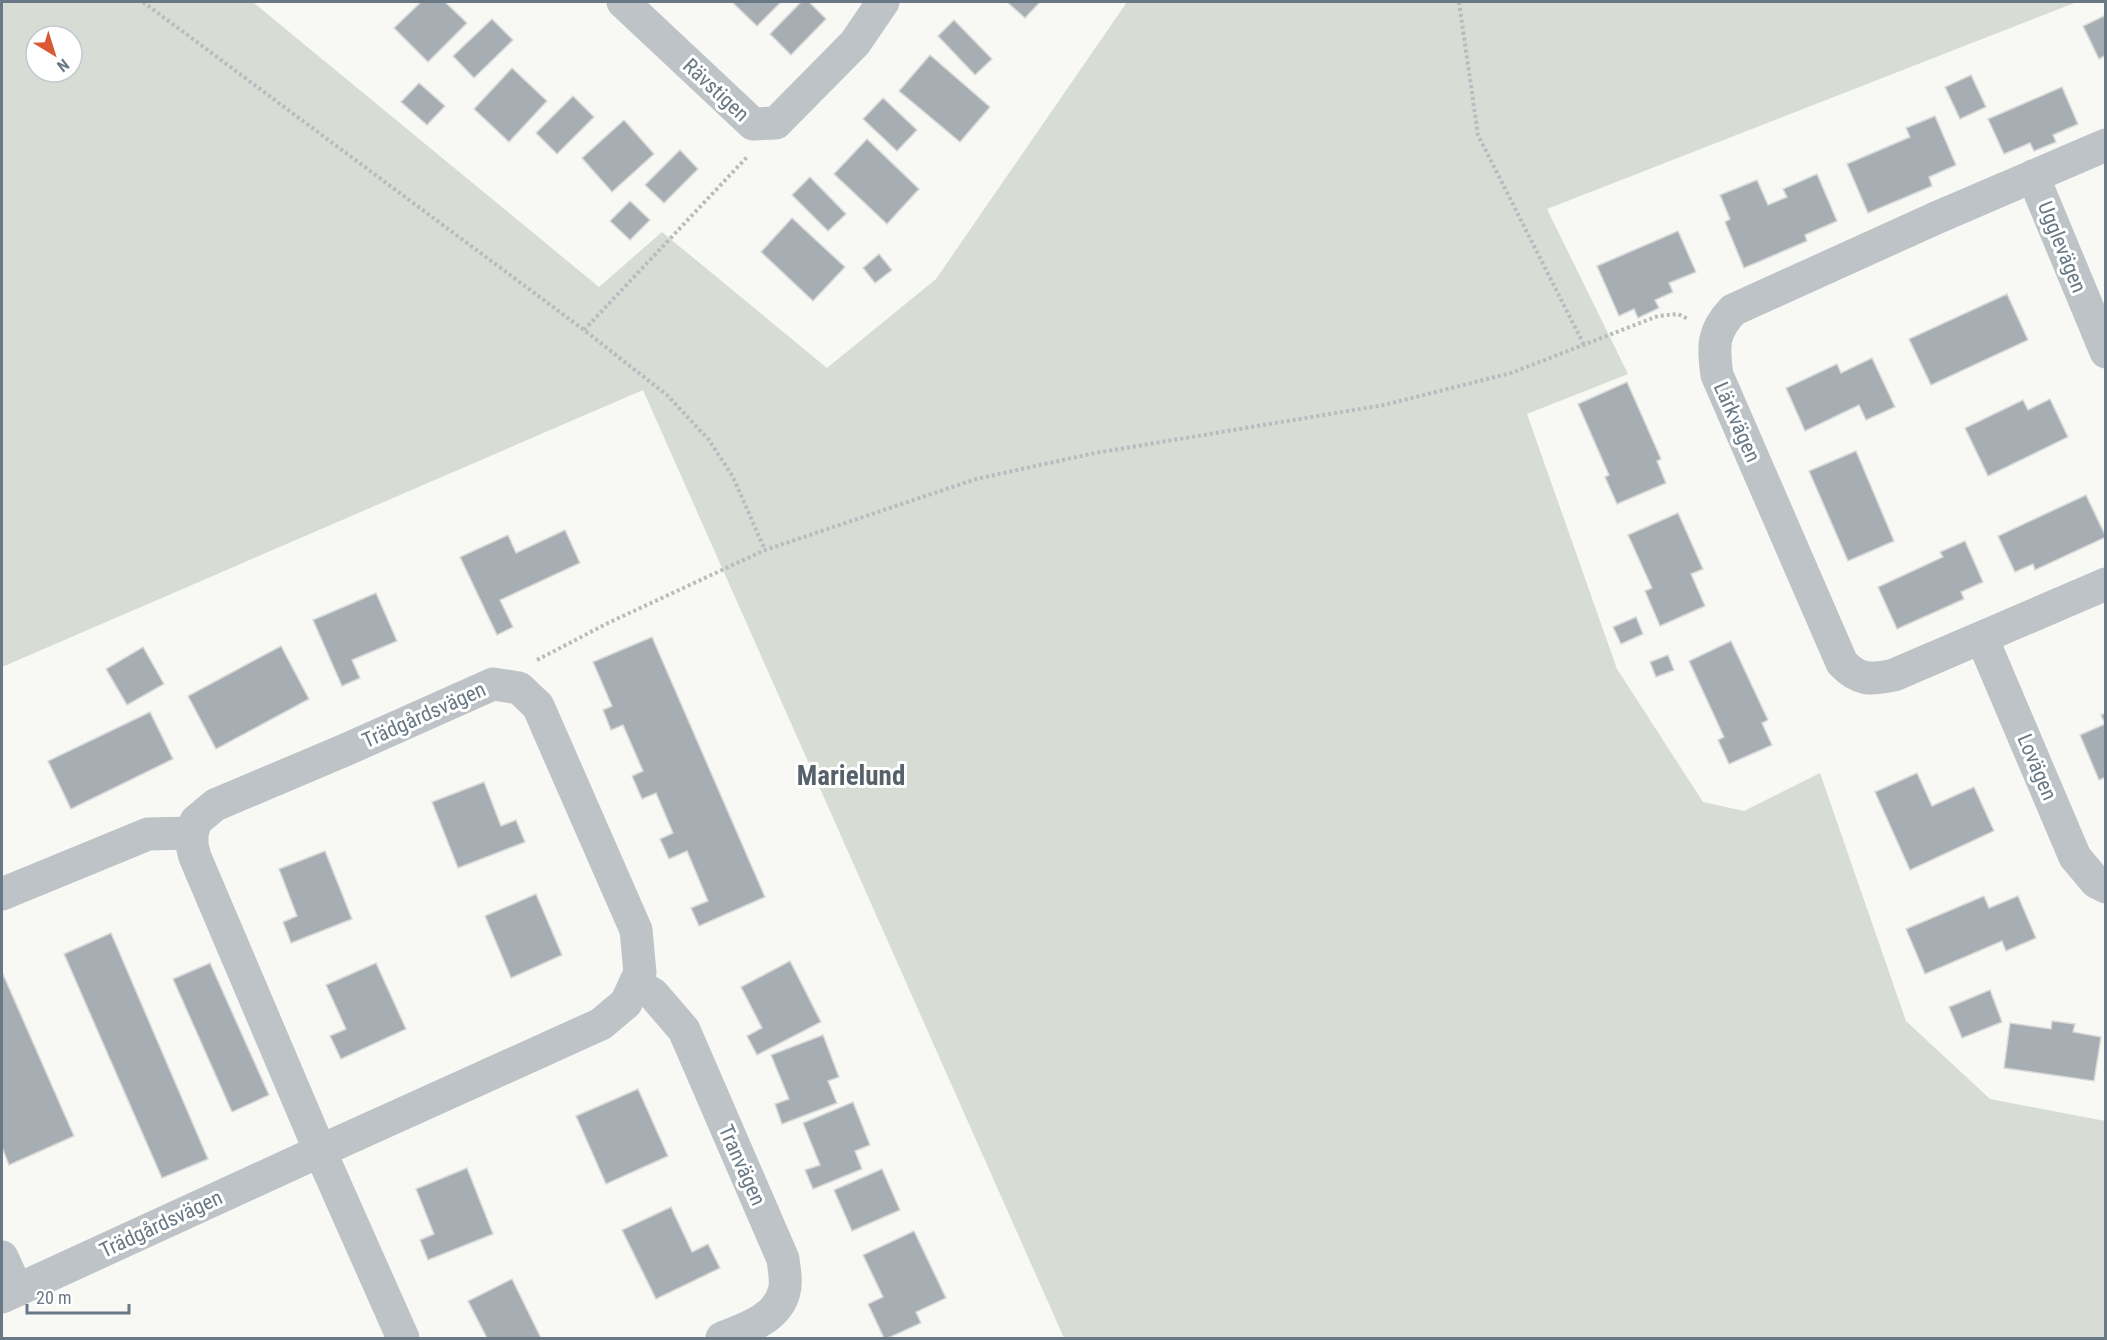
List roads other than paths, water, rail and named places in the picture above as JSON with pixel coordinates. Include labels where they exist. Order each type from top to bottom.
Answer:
[{"type":"street","name":"Rävstigen","points":[[623,2],[753,124],[776,123],[855,43],[883,2]]},
{"type":"street","name":"Lärkvägen","points":[[1984,637],[1894,675],[1871,680],[1850,671],[1842,663],[1716,375],[1713,347],[1723,320],[1733,310],[2106,145]]},
{"type":"street","name":"Ugglevägen","points":[[2033,176],[2106,352]]},
{"type":"street","points":[[1984,637],[2106,584]]},
{"type":"street","name":"Lovägen","points":[[1984,637],[2075,857],[2096,882],[2106,887]]},
{"type":"street","name":"Trädgårdsvägen","points":[[9,1293],[601,1024],[626,1003],[640,973],[636,930],[538,706],[519,688],[493,684],[214,805],[196,821],[192,833]]},
{"type":"street","points":[[2,894],[148,834],[192,833],[195,857],[320,1151],[403,1338]]},
{"type":"street","name":"Tranvägen","points":[[635,983],[654,994],[684,1030],[783,1259],[784,1292],[772,1313],[751,1326],[722,1338]]},
{"type":"street","points":[[2,1257],[9,1293]]},
{"type":"district","name":"Marielund","points":[[851,776]]}]
